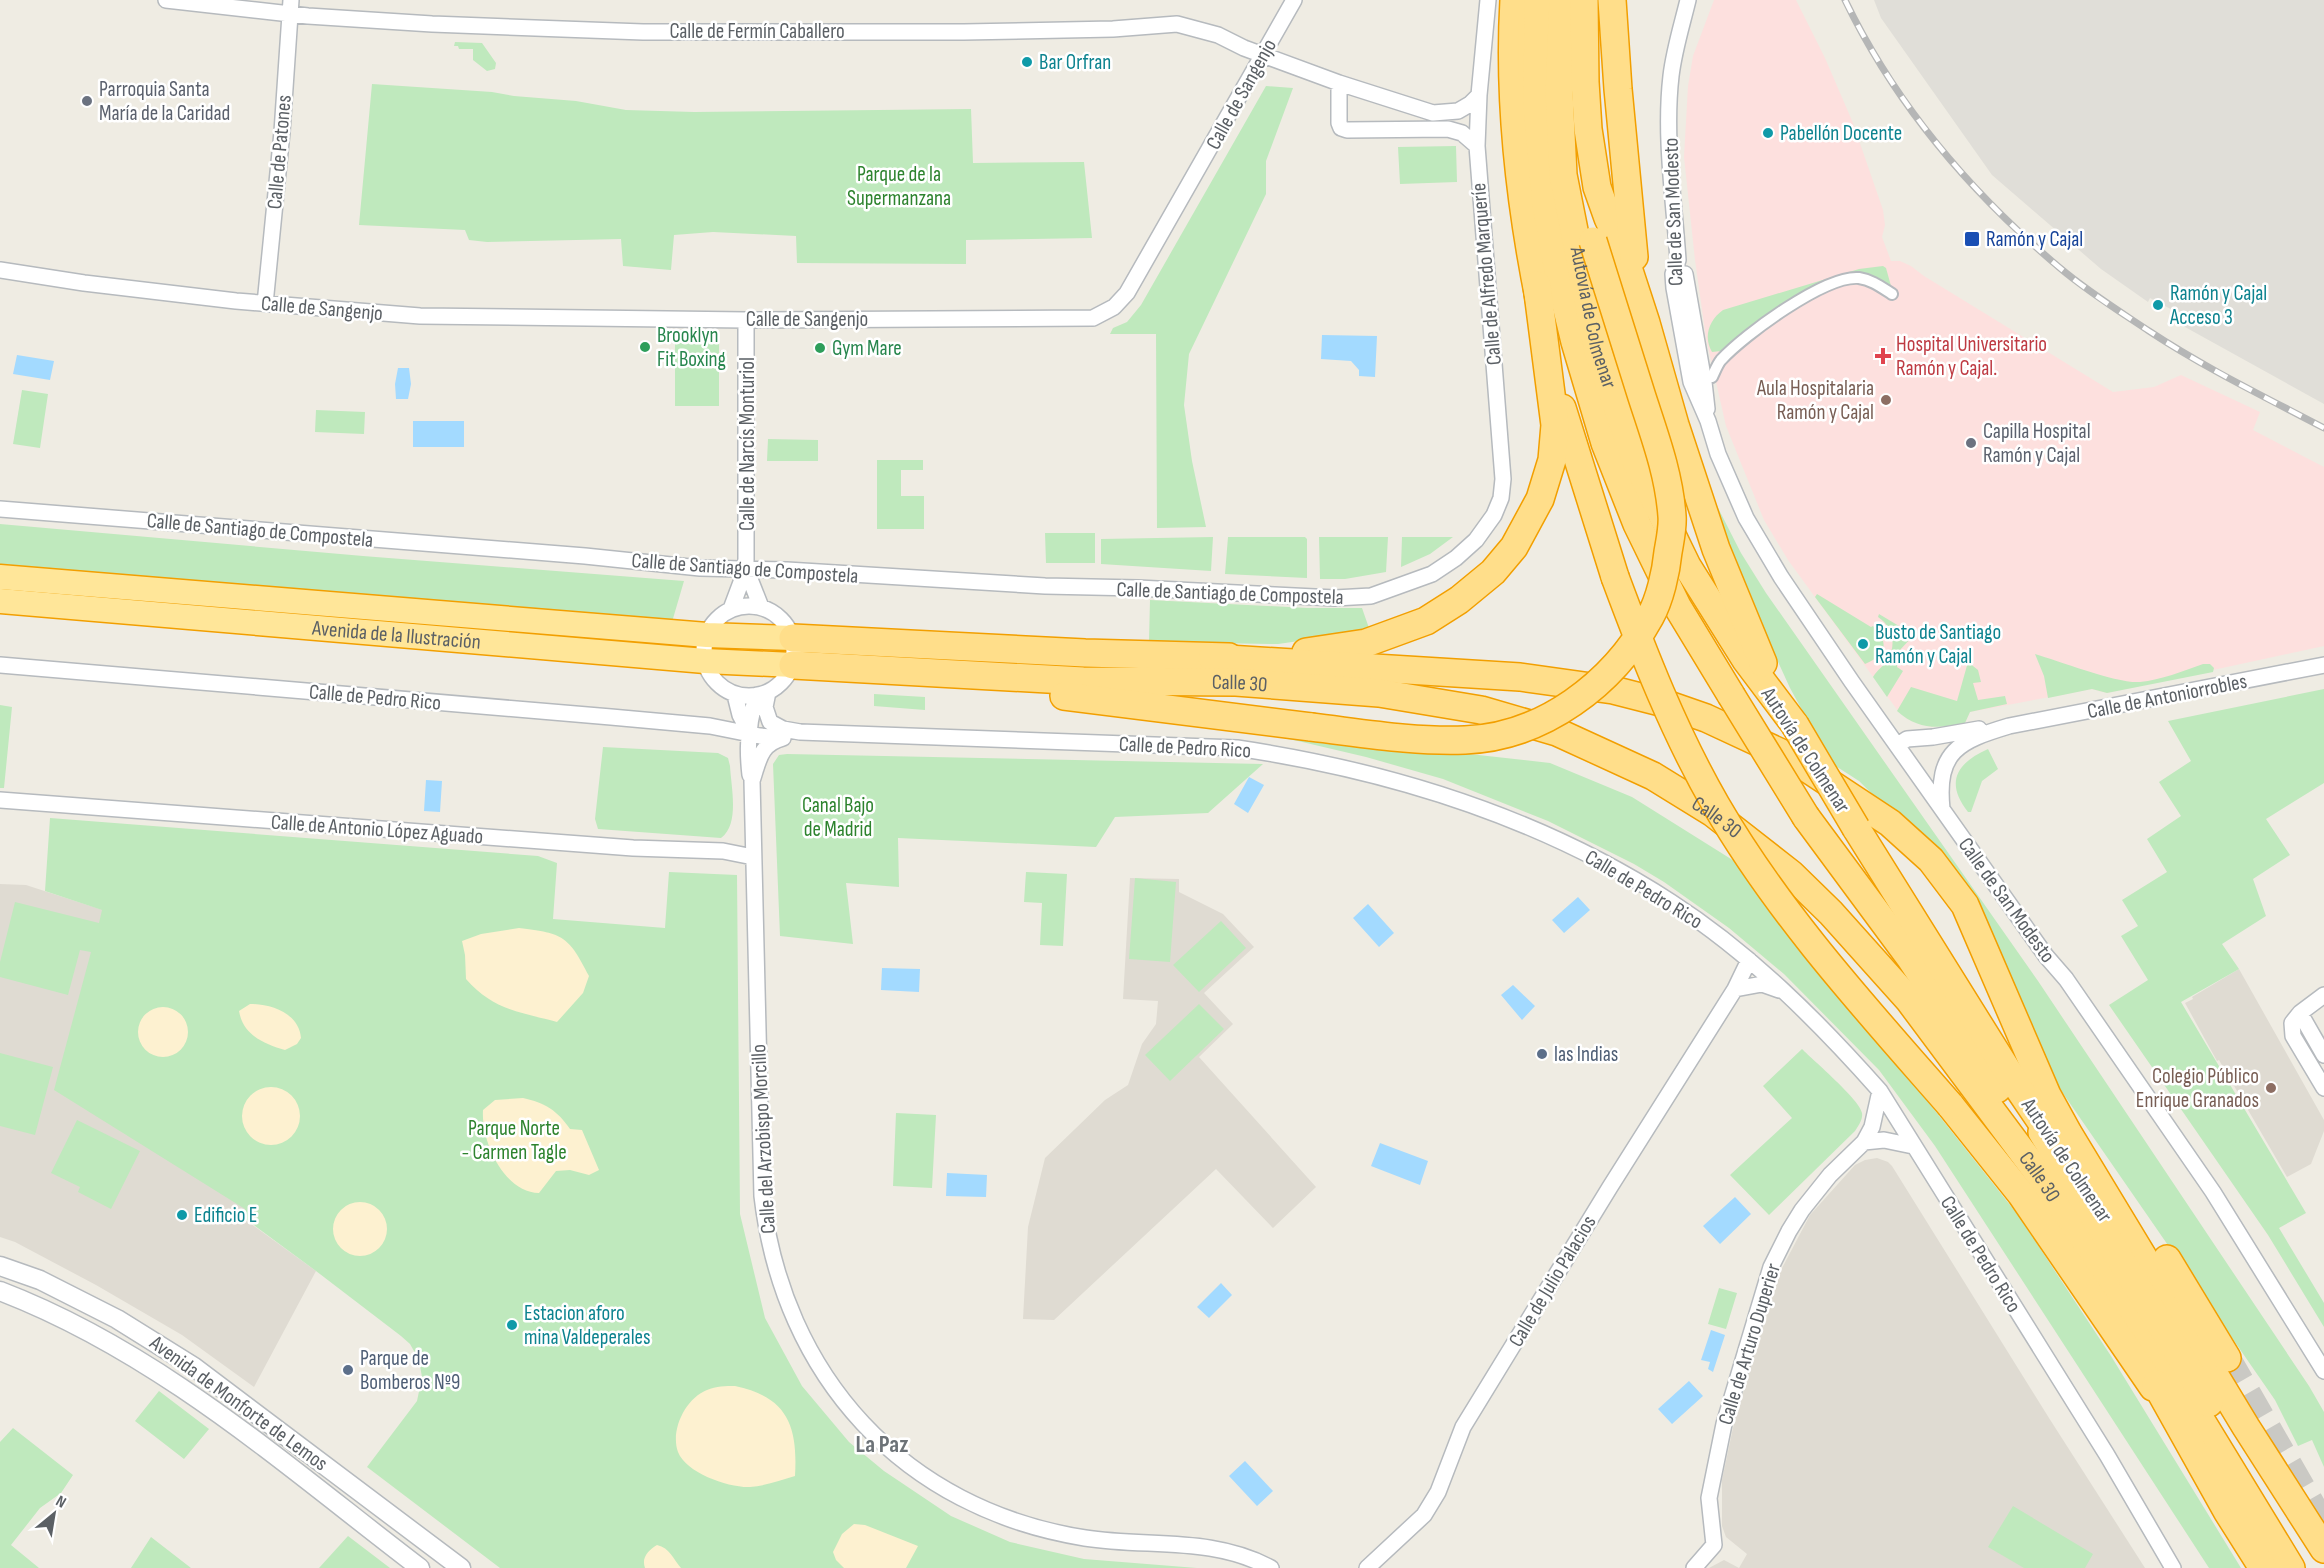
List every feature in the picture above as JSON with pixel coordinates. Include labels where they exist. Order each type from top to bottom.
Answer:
[{"type":"highway","points":[[1514,0],[1514,115],[1524,213],[1563,411],[1615,577],[1650,671],[1689,754],[1722,814],[1775,895],[1882,1028],[1950,1105],[2021,1194],[2193,1427],[2227,1511],[2263,1568]]},
{"type":"highway","name":"Autovía de Colmenar","points":[[1538,0],[1537,106],[1546,205],[1559,276],[1575,342],[1605,443],[1637,524],[1677,606],[1806,817],[1911,959],[2038,1151],[2142,1317],[2193,1427]]},
{"type":"highway","name":"Autovía de Colmenar","points":[[1563,0],[1559,92],[1563,175],[1598,351],[1636,461],[1688,566],[1746,660],[1795,725],[1856,828],[2019,1089],[2246,1427]]},
{"type":"highway","points":[[1584,0],[1588,129],[1597,187],[1621,246],[1675,425],[1716,549],[1760,655],[1795,725]]},
{"type":"highway","points":[[1612,0],[1632,242],[1646,323]]},
{"type":"highway","points":[[834,667],[882,680],[1108,701],[1398,738],[1467,740],[1520,730],[1548,718],[1565,708],[1602,679],[1629,651],[1651,615],[1666,567],[1673,519],[1668,477],[1593,241],[1579,175],[1562,29]]},
{"type":"highway","points":[[1537,285],[1571,399],[1590,450],[1636,542],[1677,606]]},
{"type":"highway","points":[[793,652],[1212,658],[1320,651],[1366,643],[1426,621],[1459,600],[1493,572],[1514,547],[1540,499],[1551,460],[1555,425],[1537,285]]},
{"type":"highway","name":"Avenida de la Ilustración","points":[[0,577],[707,635],[793,652]]},
{"type":"highway","name":"Avenida de la Ilustración","points":[[0,601],[705,661],[793,652]]},
{"type":"highway","name":"Calle 30","points":[[793,652],[834,667],[1083,681],[1248,683],[1379,693],[1481,710],[1557,732],[1628,763],[1713,813],[1762,850],[1811,893],[1909,1000],[2042,1177],[2152,1353],[2193,1427],[2291,1568]]},
{"type":"highway","name":"Calle 30","points":[[1212,658],[1520,677],[1613,690],[1660,702],[1747,736],[1790,757],[1890,823],[1931,860],[1965,906],[2048,1095],[2068,1133],[2246,1427],[2324,1549]]},
{"type":"highway","points":[[2025,1039],[2056,1090],[2122,1186],[2227,1358]]},
{"type":"highway","points":[[2019,1089],[2051,1149],[2117,1251],[2310,1568]]},
{"type":"street","name":"Calle de Fermín Caballero","points":[[166,0],[291,7],[432,24],[643,32],[882,30],[964,32],[1113,29],[1177,24],[1218,35],[1263,55],[1339,83],[1433,113],[1458,111],[1479,95]]},
{"type":"street","name":"Calle de Sangenjo","points":[[0,270],[84,283],[265,304],[420,316],[746,320],[1093,318],[1114,307],[1127,293],[1294,0]]},
{"type":"street","name":"Calle de Alfredo Marqueríe","points":[[1476,540],[1494,515],[1501,498],[1503,479],[1477,146],[1479,95],[1488,0]]},
{"type":"street","name":"Calle de San Modesto","points":[[1688,0],[1674,56],[1670,100],[1670,157],[1688,360],[1691,382],[1708,421],[1718,454],[1746,518],[1781,577],[1852,682],[2046,956],[2066,979],[2214,1192],[2324,1371]]},
{"type":"street","name":"Calle de Patones","points":[[265,304],[291,7]]},
{"type":"street","points":[[1339,83],[1341,128],[1347,130],[1448,129],[1462,133],[1477,146]]},
{"type":"street","points":[[1433,113],[1437,119],[1436,129]]},
{"type":"street","name":"Calle de San Modesto","points":[[1679,269],[1704,382],[1708,421]]},
{"type":"street","points":[[1712,376],[1720,361],[1775,314],[1822,287],[1857,278],[1874,282],[1892,294]]},
{"type":"street","name":"Calle de Narcís Monturiol","points":[[731,609],[746,569],[746,320]]},
{"type":"street","name":"Calle de Santiago de Compostela","points":[[0,509],[585,556],[700,568],[1335,598],[1371,596],[1432,574],[1456,558],[1476,540]]},
{"type":"street","name":"Calle de Narcís Monturiol","points":[[746,569],[761,607]]},
{"type":"street","points":[[761,607],[775,613],[786,624],[793,652],[787,678],[763,694],[735,694],[721,687],[711,675],[705,661],[704,647],[707,635],[714,623],[731,609],[761,607]]},
{"type":"street","name":"Calle de Pedro Rico","points":[[0,665],[710,726],[783,738],[800,732]]},
{"type":"street","name":"Calle de Antoniorrobles","points":[[1898,745],[1907,739],[2009,726],[2324,665]]},
{"type":"street","points":[[735,694],[740,715],[749,732]]},
{"type":"street","name":"Calle de Pedro Rico","points":[[763,694],[771,722],[783,729],[800,732],[1238,748],[1302,758],[1379,775],[1497,813],[1586,854],[1670,902],[1749,960],[1841,1047],[1880,1091],[2107,1455],[2173,1568]]},
{"type":"street","name":"Calle del Arzobispo Morcillo","points":[[752,781],[749,774],[751,711],[763,694]]},
{"type":"street","name":"Calle de Antoniorrobles","points":[[1942,809],[1941,781],[1945,765],[1954,750],[1968,740],[2009,726]]},
{"type":"street","name":"Calle del Arzobispo Morcillo","points":[[783,738],[765,747],[752,781],[762,1196],[765,1227],[776,1272],[802,1337],[820,1370],[863,1424],[901,1459],[950,1492],[998,1515],[1051,1532],[1086,1538],[1114,1542],[1176,1543],[1220,1549],[1256,1560],[1271,1568]]},
{"type":"street","name":"Calle de Antonio López Aguado","points":[[0,800],[622,848],[723,851],[753,857]]},
{"type":"street","name":"Calle de Julio Palacios","points":[[1367,1568],[1429,1508],[1438,1492],[1463,1427],[1735,988],[1749,960]]},
{"type":"street","points":[[1735,988],[1762,984],[1780,990]]},
{"type":"street","points":[[2324,995],[2300,1013],[2292,1023],[2293,1036],[2324,1088]]},
{"type":"street","points":[[2300,1013],[2324,1055]]},
{"type":"street","name":"Calle de Arturo Duperier","points":[[1694,1568],[1714,1545],[1709,1498],[1724,1424],[1771,1267],[1802,1210],[1830,1175],[1864,1142],[1872,1126],[1880,1091]]},
{"type":"street","points":[[1864,1142],[1884,1140],[1913,1146]]},
{"type":"street","name":"Avenida de Monforte de Lemos","points":[[0,1266],[40,1280],[78,1299],[138,1330],[194,1366],[461,1568]]},
{"type":"street","name":"Avenida de Monforte de Lemos","points":[[0,1291],[81,1326],[172,1381],[226,1418],[420,1568]]},
{"type":"shaded area","name":"Hospital Universitario Ramón y Cajal.","points":[[1714,0],[1796,0],[1825,58],[1853,123],[1883,210],[1885,225],[1882,237],[1891,261],[1900,261],[1911,266],[2113,392],[2154,387],[2181,375],[2260,412],[2253,430],[2324,467],[2324,646],[2107,693],[2092,689],[1970,712],[1965,723],[1931,727],[1907,719],[1898,711],[1788,560],[1764,520],[1726,426],[1706,338],[1684,157],[1688,86],[1693,56]]},
{"type":"shaded area","points":[[1874,0],[2324,0],[2324,404],[2176,322],[2180,314],[2150,298],[2148,302],[2101,269],[1992,175],[1881,18]]},
{"type":"shaded area","points":[[1130,878],[1179,879],[1179,892],[1223,914],[1254,947],[1204,993],[1233,1024],[1199,1057],[1316,1187],[1273,1228],[1216,1169],[1054,1320],[1023,1319],[1028,1227],[1045,1158],[1105,1100],[1128,1085],[1142,1044],[1156,1024],[1158,1001],[1123,999]]},
{"type":"shaded area","points":[[0,884],[26,885],[103,910],[245,1209],[243,1218],[316,1271],[254,1387],[182,1335],[96,1285],[15,1242],[0,1237]]},
{"type":"shaded area","name":"Colegio Público Enrique Granados","points":[[2239,969],[2324,1120],[2324,1131],[2311,1164],[2287,1177],[2185,1003]]},
{"type":"shaded area","points":[[1877,1158],[1892,1166],[2145,1568],[1739,1568],[1747,1554],[1726,1537],[1722,1526],[1722,1480],[1733,1428],[1781,1270],[1810,1215],[1855,1165]]},
{"type":"shaded area","points":[[1724,1560],[1739,1568],[1709,1568]]},
{"type":"green space","points":[[455,42],[482,43],[496,63],[495,69],[487,71],[473,60],[473,49],[459,49],[458,46],[454,46]]},
{"type":"green space","name":"Parque de la Supermanzana","points":[[372,84],[492,92],[576,101],[626,110],[694,112],[971,109],[973,163],[1084,162],[1092,238],[966,240],[966,264],[797,263],[796,236],[713,232],[674,235],[671,270],[623,266],[621,239],[487,242],[469,240],[465,230],[359,225]]},
{"type":"green space","points":[[1266,86],[1293,88],[1266,161],[1266,194],[1189,354],[1184,405],[1192,461],[1206,527],[1157,528],[1156,334],[1110,334],[1113,328],[1127,322],[1141,305]]},
{"type":"green space","points":[[1456,146],[1457,182],[1400,184],[1398,147]]},
{"type":"green space","points":[[1883,266],[1886,268],[1891,286],[1856,273],[1836,277],[1802,292],[1777,307],[1723,354],[1721,351],[1712,352],[1709,346],[1709,329],[1714,319],[1723,310],[1859,269]]},
{"type":"green space","points":[[675,341],[719,342],[719,406],[675,406]]},
{"type":"green space","points":[[22,390],[48,394],[40,448],[13,444]]},
{"type":"green space","points":[[316,410],[365,412],[364,434],[315,432]]},
{"type":"green space","points":[[768,439],[818,440],[818,461],[767,461]]},
{"type":"green space","points":[[877,460],[923,460],[923,470],[901,470],[901,496],[924,496],[924,529],[877,529]]},
{"type":"green space","points":[[1712,502],[1715,502],[1741,553],[1766,593],[2038,981],[2309,1386],[2324,1412],[2324,1467],[2312,1440],[2298,1446],[2275,1400],[2051,1076],[1926,847],[1859,781],[1831,763],[1790,688],[1753,607]]},
{"type":"green space","points":[[0,524],[684,581],[672,622],[0,564]]},
{"type":"green space","points":[[1045,533],[1095,533],[1095,563],[1046,563]]},
{"type":"green space","points":[[1213,537],[1211,571],[1101,564],[1101,539]]},
{"type":"green space","points":[[1228,537],[1305,537],[1307,539],[1307,578],[1225,574]]},
{"type":"green space","points":[[1319,537],[1388,537],[1386,572],[1345,579],[1320,579]]},
{"type":"green space","points":[[1402,537],[1453,537],[1430,554],[1401,567]]},
{"type":"green space","points":[[1817,594],[1871,627],[1873,626],[1882,638],[1881,653],[1865,664],[1815,597]]},
{"type":"green space","points":[[1150,600],[1307,608],[1362,608],[1370,631],[1278,644],[1149,642]]},
{"type":"green space","points":[[1879,614],[1914,635],[1898,652],[1897,667],[1903,671],[1887,697],[1873,677],[1888,659],[1892,647],[1890,630],[1878,617]]},
{"type":"green space","points":[[2035,654],[2103,676],[2130,682],[2156,679],[2203,664],[2210,664],[2214,668],[2213,672],[2107,693],[2092,689],[2048,698],[2044,676]]},
{"type":"green space","points":[[1968,662],[1978,670],[1981,682],[1973,683],[1978,700],[2005,696],[2007,704],[1970,712],[1965,723],[1938,727],[1913,722],[1897,711],[1911,687],[1957,701]]},
{"type":"green space","points":[[2324,689],[2324,783],[2266,819],[2290,855],[2253,879],[2266,916],[2222,944],[2239,969],[2181,1002],[2306,1213],[2279,1228],[2324,1303],[2324,1327],[2268,1235],[2109,1005],[2148,980],[2121,936],[2138,926],[2122,900],[2167,872],[2147,839],[2181,816],[2159,782],[2191,761],[2168,721]]},
{"type":"green space","points":[[874,694],[925,697],[925,710],[874,706]]},
{"type":"green space","points":[[0,705],[12,707],[4,788],[0,788]]},
{"type":"green space","points":[[1226,727],[1550,763],[1632,797],[1739,864],[2018,1215],[2111,1356],[2241,1568],[2209,1568],[1935,1146],[1879,1070],[1784,974],[1729,928],[1664,882],[1634,864],[1548,821],[1443,779],[1366,757]]},
{"type":"green space","points":[[603,747],[718,753],[728,758],[733,805],[731,824],[727,832],[721,838],[598,829],[595,819]]},
{"type":"green space","points":[[1988,749],[1998,769],[1982,781],[1971,812],[1968,812],[1957,792],[1957,775],[1968,761]]},
{"type":"green space","name":"Canal Bajo de Madrid","points":[[779,755],[1263,764],[1208,813],[1115,817],[1096,847],[898,838],[899,887],[846,883],[853,944],[780,936],[773,764]]},
{"type":"green space","name":"Parque Norte - Carmen Tagle","points":[[50,818],[538,856],[557,863],[553,919],[665,928],[669,872],[737,875],[740,1214],[765,1318],[802,1386],[849,1442],[884,1471],[951,1516],[1010,1542],[1084,1559],[1197,1568],[500,1568],[367,1467],[417,1401],[422,1377],[419,1360],[410,1344],[243,1217],[245,1209],[54,1090],[91,952],[80,950],[68,995],[0,977],[0,962],[15,902],[99,923],[102,910],[45,891]]},
{"type":"green space","points":[[1026,872],[1067,874],[1063,946],[1040,945],[1042,903],[1024,902]]},
{"type":"green space","points":[[1135,878],[1176,882],[1170,962],[1129,959]]},
{"type":"green space","points":[[1221,921],[1246,948],[1199,992],[1173,965]]},
{"type":"green space","points":[[1199,1004],[1224,1029],[1170,1081],[1145,1055]]},
{"type":"green space","points":[[1802,1049],[1854,1099],[1860,1107],[1862,1118],[1855,1131],[1769,1215],[1730,1175],[1792,1118],[1763,1086]]},
{"type":"green space","points":[[0,1053],[53,1067],[35,1135],[0,1126]]},
{"type":"green space","points":[[896,1113],[936,1115],[932,1188],[893,1186]]},
{"type":"green space","points":[[77,1120],[140,1151],[111,1209],[78,1192],[80,1187],[51,1173]]},
{"type":"green space","points":[[1719,1288],[1737,1293],[1726,1329],[1708,1324]]},
{"type":"green space","points":[[159,1391],[209,1429],[184,1459],[135,1421]]},
{"type":"green space","points":[[13,1428],[73,1475],[61,1493],[40,1508],[11,1545],[39,1568],[0,1568],[0,1442]]},
{"type":"green space","points":[[2013,1506],[2093,1554],[2085,1568],[2024,1568],[1988,1547]]},
{"type":"green space","points":[[348,1536],[390,1568],[319,1568]]},
{"type":"green space","points":[[151,1537],[191,1568],[131,1568]]},
{"type":"sand","points":[[519,928],[546,932],[563,939],[576,953],[589,976],[583,993],[557,1022],[497,1004],[466,979],[462,941],[481,934]]},
{"type":"sand","points":[[250,1004],[275,1008],[290,1016],[299,1029],[301,1038],[297,1044],[285,1050],[262,1041],[250,1032],[241,1019],[239,1011]]},
{"type":"sand","points":[[163,1007],[181,1014],[188,1032],[181,1050],[163,1057],[145,1050],[138,1032],[145,1014]]},
{"type":"sand","points":[[265,1087],[277,1087],[292,1095],[300,1110],[300,1122],[292,1137],[277,1145],[265,1145],[250,1137],[242,1122],[242,1110],[250,1095]]},
{"type":"sand","points":[[523,1098],[550,1108],[570,1129],[582,1130],[599,1170],[589,1175],[570,1170],[556,1171],[539,1193],[526,1190],[505,1175],[497,1163],[486,1136],[483,1110],[495,1100]]},
{"type":"sand","points":[[355,1202],[365,1202],[375,1206],[383,1214],[387,1229],[383,1244],[375,1252],[365,1256],[355,1256],[345,1252],[337,1244],[333,1234],[333,1224],[337,1214],[345,1206]]},
{"type":"sand","points":[[735,1386],[767,1398],[786,1416],[794,1442],[795,1476],[762,1485],[741,1487],[709,1478],[683,1460],[678,1452],[676,1434],[686,1407],[699,1394],[707,1390]]},
{"type":"sand","points":[[854,1524],[865,1525],[918,1546],[906,1568],[844,1568],[836,1560],[833,1552],[842,1534]]},
{"type":"sand","points":[[657,1545],[668,1551],[681,1568],[645,1568],[645,1557]]},
{"type":"water","points":[[1322,335],[1377,336],[1375,377],[1359,376],[1359,370],[1351,361],[1321,359]]},
{"type":"water","points":[[17,355],[54,361],[50,380],[13,374]]},
{"type":"water","points":[[398,368],[409,368],[411,384],[408,399],[396,399],[395,384]]},
{"type":"water","points":[[413,421],[464,421],[464,447],[413,447]]},
{"type":"water","points":[[1249,777],[1264,785],[1248,813],[1234,804]]},
{"type":"water","points":[[426,780],[442,781],[440,812],[424,811]]},
{"type":"water","points":[[1578,897],[1590,910],[1564,933],[1552,920]]},
{"type":"water","points":[[1368,904],[1394,933],[1379,947],[1353,918]]},
{"type":"water","points":[[882,968],[920,969],[919,992],[881,990]]},
{"type":"water","points":[[1513,985],[1535,1006],[1522,1020],[1501,995]]},
{"type":"water","points":[[1380,1143],[1428,1161],[1420,1185],[1371,1166]]},
{"type":"water","points":[[947,1173],[987,1175],[986,1197],[946,1196]]},
{"type":"water","points":[[1735,1197],[1751,1214],[1720,1244],[1703,1226]]},
{"type":"water","points":[[1221,1283],[1232,1295],[1209,1318],[1197,1307]]},
{"type":"water","points":[[1711,1330],[1725,1335],[1713,1372],[1708,1369],[1710,1362],[1701,1360]]},
{"type":"water","points":[[1689,1381],[1703,1396],[1672,1424],[1658,1409]]},
{"type":"water","points":[[1245,1461],[1273,1491],[1257,1506],[1229,1476]]},
{"type":"tunnel","points":[[2227,1358],[2324,1526]]},
{"type":"railway","points":[[1845,0],[1887,75],[1912,111],[1966,178],[2028,240],[2081,285],[2170,345],[2324,428]]},
{"type":"place","name":"Bar Orfran","points":[[1027,62]]},
{"type":"place","name":"Parroquia Santa María de la Caridad","points":[[87,101]]},
{"type":"place","name":"Pabellón Docente","points":[[1768,133]]},
{"type":"place","name":"Ramón y Cajal","points":[[1972,239]]},
{"type":"place","name":"Ramón y Cajal Acceso 3","points":[[2158,305]]},
{"type":"place","name":"Brooklyn Fit Boxing","points":[[645,347]]},
{"type":"place","name":"Gym Mare","points":[[820,348]]},
{"type":"place","name":"Hospital Universitario Ramón y Cajal.","points":[[1883,356]]},
{"type":"place","name":"Aula Hospitalaria Ramón y Cajal","points":[[1886,400]]},
{"type":"place","name":"Capilla Hospital Ramón y Cajal","points":[[1971,443]]},
{"type":"place","name":"Busto de Santiago Ramón y Cajal","points":[[1863,644]]},
{"type":"place","name":"las Indias","points":[[1542,1054]]},
{"type":"place","name":"Colegio Público Enrique Granados","points":[[2271,1088]]},
{"type":"place","name":"Edificio E","points":[[182,1215]]},
{"type":"place","name":"Estacion aforo mina Valdeperales","points":[[512,1325]]},
{"type":"place","name":"Parque de Bomberos Nº9","points":[[348,1370]]},
{"type":"district","name":"La Paz","points":[[882,1444]]}]
